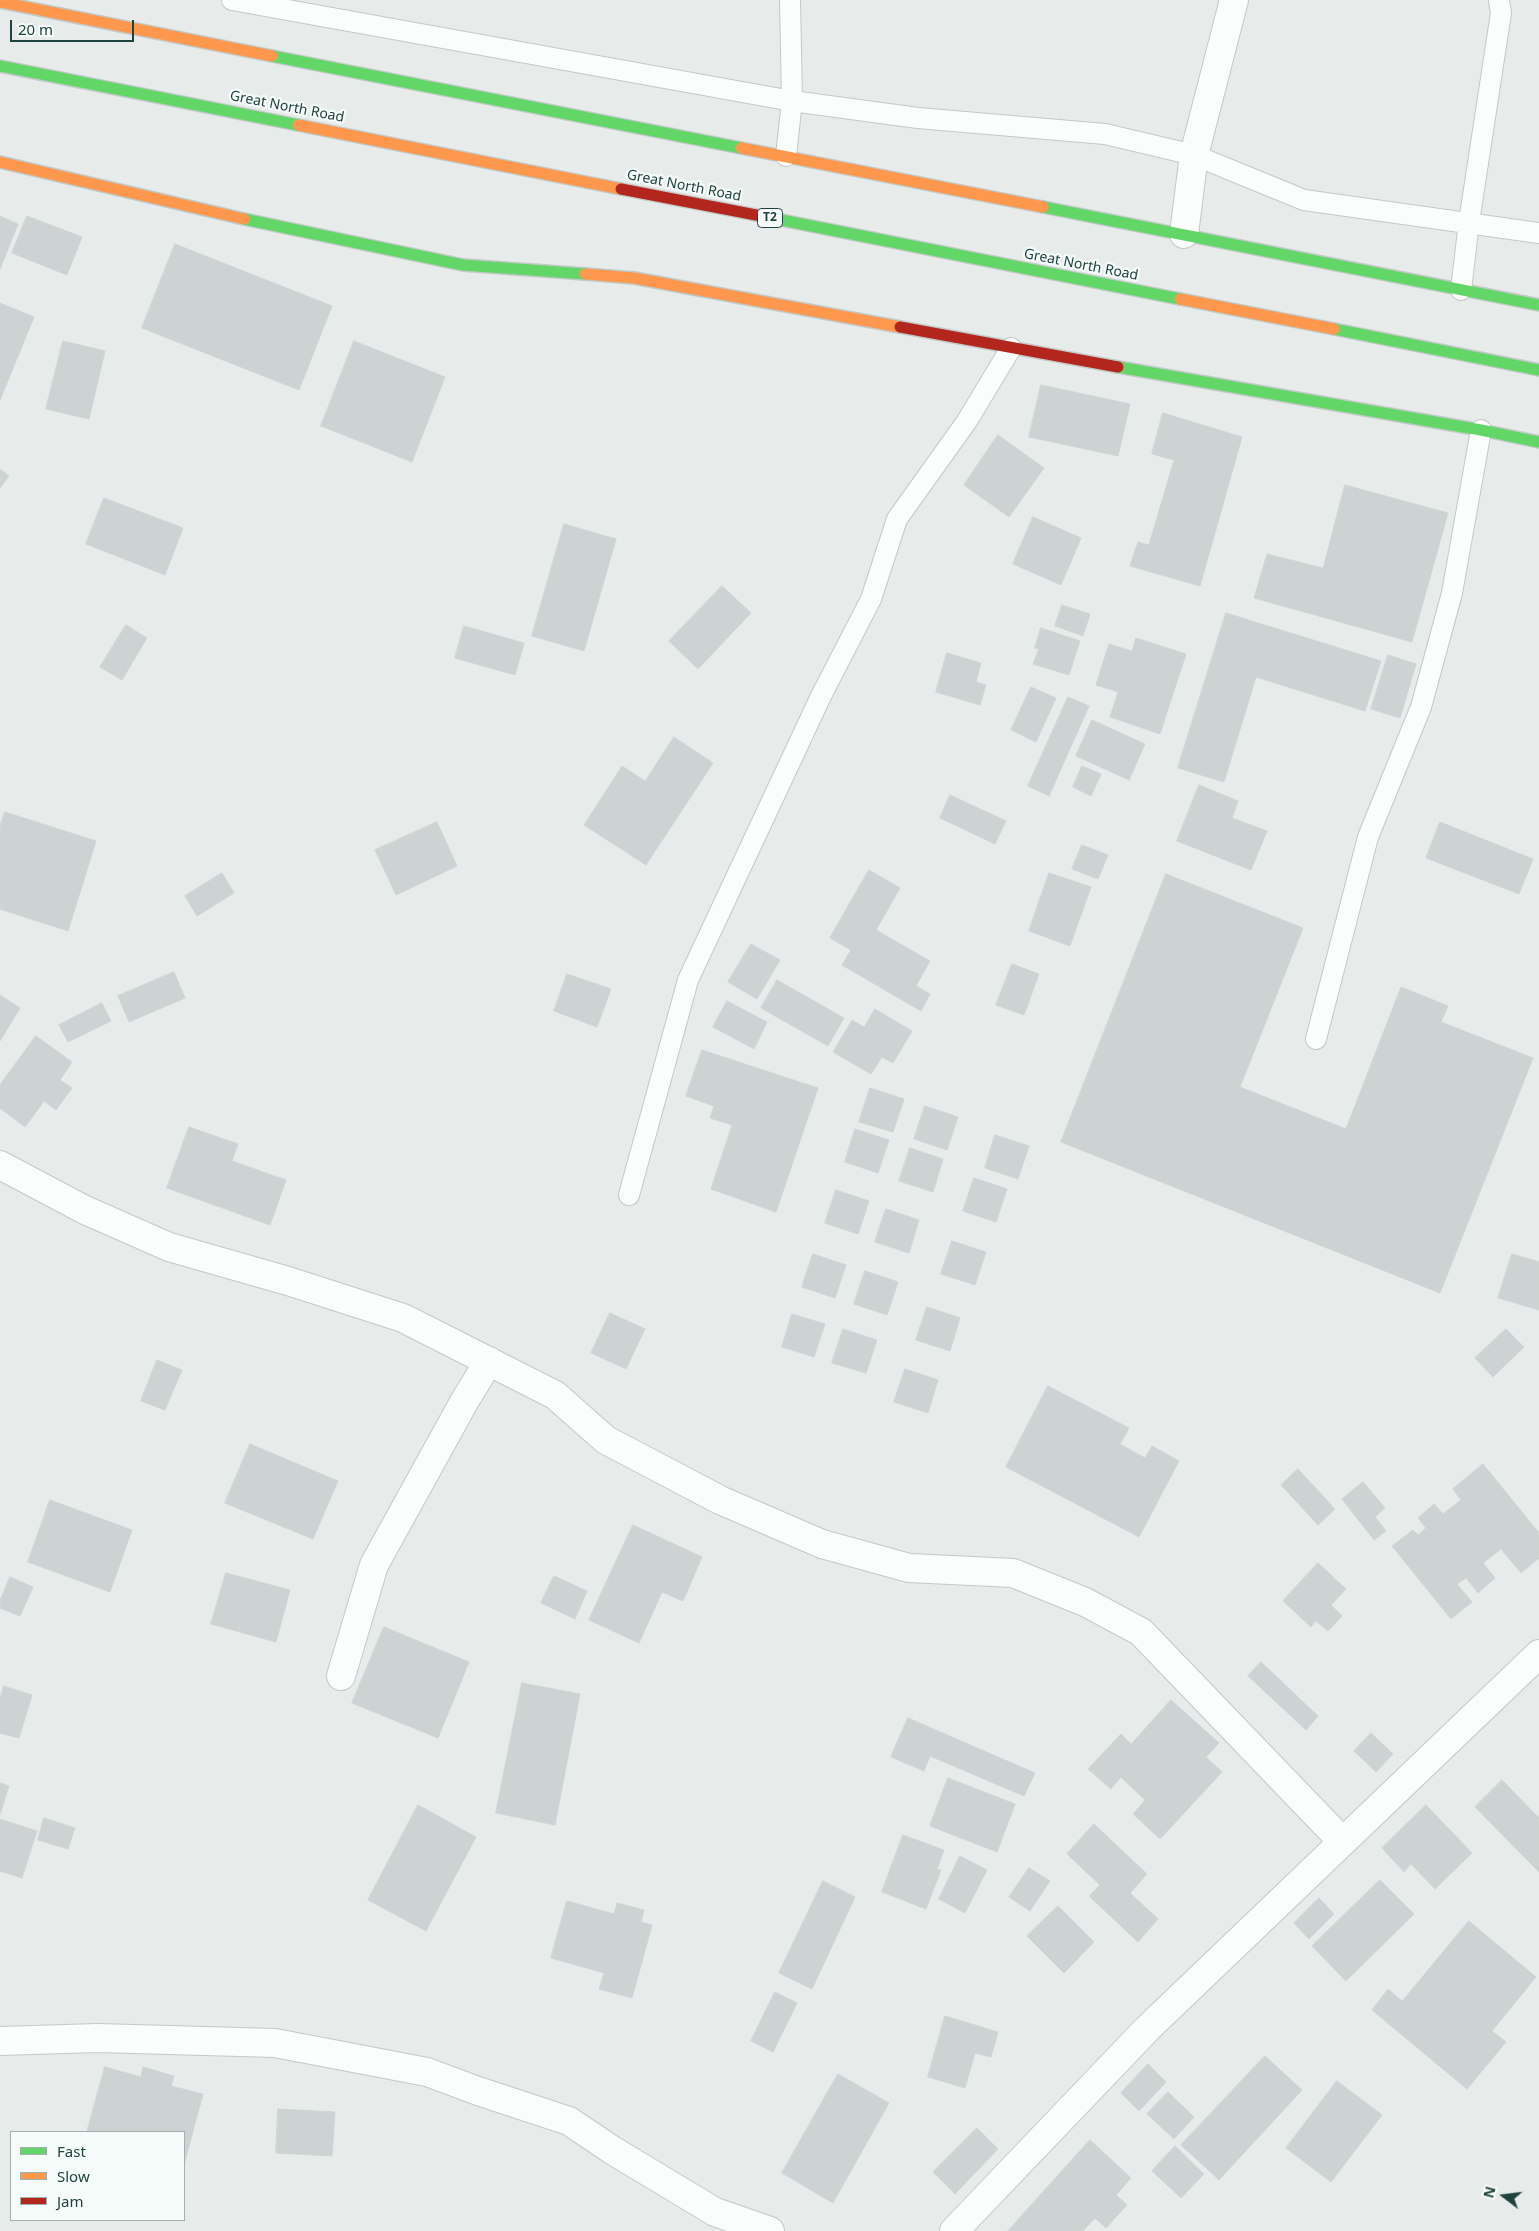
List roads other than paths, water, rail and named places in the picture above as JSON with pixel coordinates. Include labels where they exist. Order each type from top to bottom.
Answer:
[{"type":"main road","points":[[0,2],[1184,234],[1539,306]]},
{"type":"main road","name":"Great North Road","points":[[0,66],[1539,370]]},
{"type":"main road","points":[[0,162],[298,232],[463,265],[634,278],[1011,348],[1481,430],[1539,442]]},
{"type":"street","points":[[1184,234],[1194,155],[1234,0]]},
{"type":"street","points":[[0,1165],[84,1210],[169,1247],[288,1281],[403,1318],[555,1395],[606,1440],[720,1500],[822,1544],[910,1568],[1013,1573],[1085,1602],[1141,1632],[1342,1841]]},
{"type":"street","points":[[341,1676],[374,1565],[464,1402],[489,1361]]},
{"type":"street","points":[[954,2231],[1147,2030],[1539,1654]]},
{"type":"street","points":[[0,2041],[98,2038],[275,2042],[427,2072],[478,2091],[569,2120],[612,2150],[716,2212],[770,2231]]},
{"type":"lane","points":[[232,0],[792,101],[918,118],[1106,134],[1194,155],[1304,200],[1539,233]]},
{"type":"lane","points":[[786,156],[792,101],[790,0]]},
{"type":"lane","points":[[1460,290],[1501,13],[1499,0]]},
{"type":"lane","points":[[629,1196],[688,980],[821,696],[871,599],[896,519],[967,421],[1011,348]]},
{"type":"lane","points":[[1316,1039],[1368,838],[1421,707],[1452,593],[1481,430]]}]
